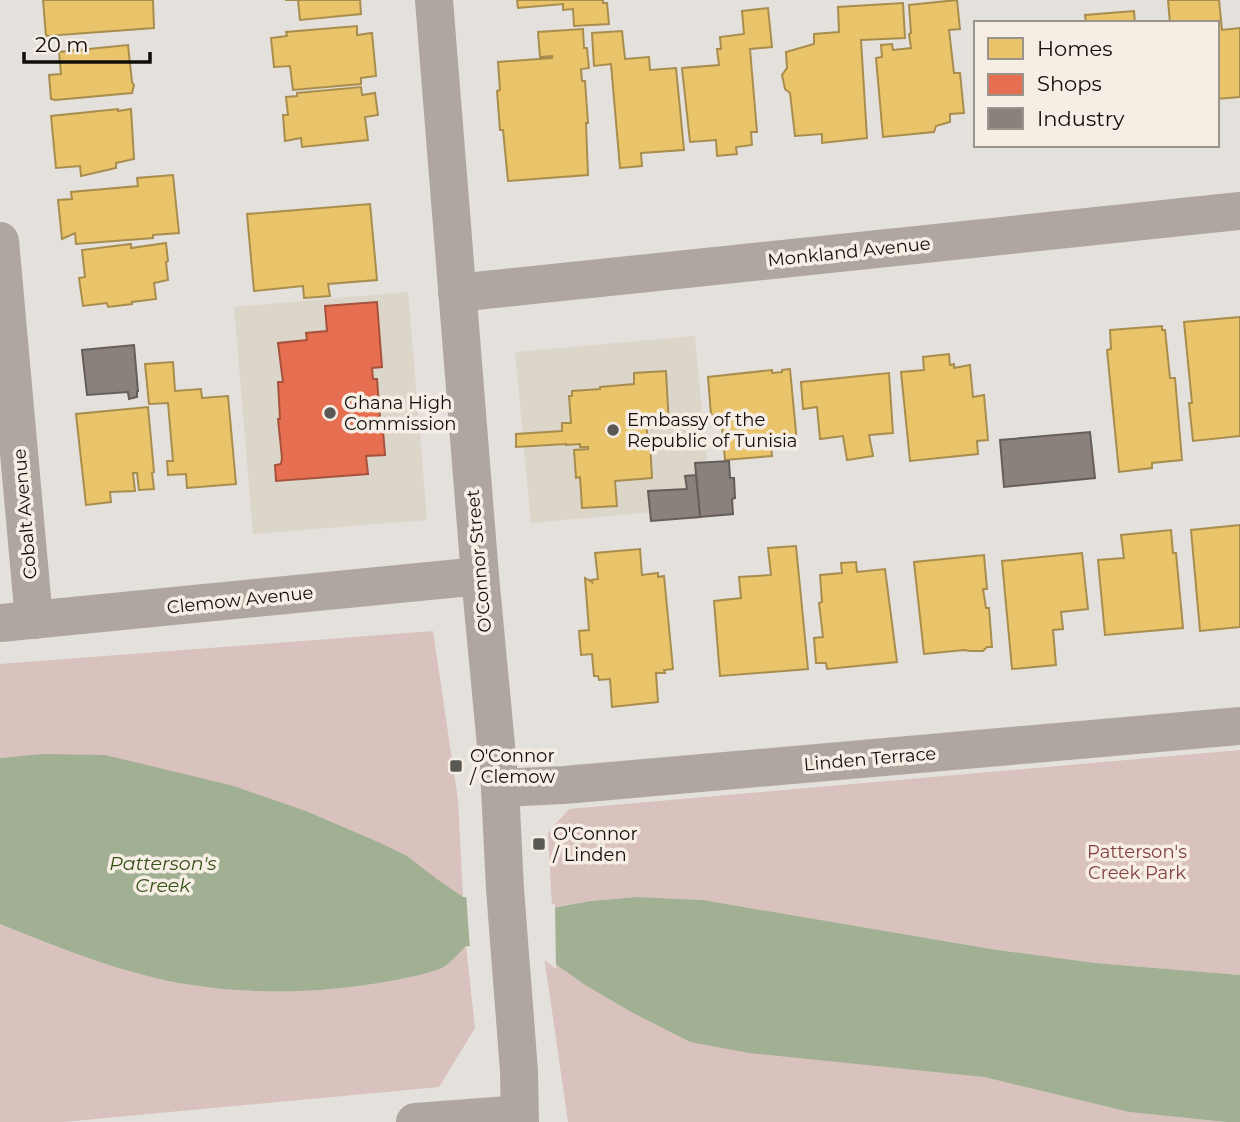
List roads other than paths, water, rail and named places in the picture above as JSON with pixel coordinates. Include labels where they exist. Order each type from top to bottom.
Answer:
[{"type":"street","name":"O'Connor Street","points":[[434,0],[480,576],[500,788],[520,1118]]},
{"type":"street","name":"Monkland Avenue","points":[[457,293],[1240,211]]},
{"type":"street","name":"Cobalt Avenue","points":[[0,241],[17,621]]},
{"type":"street","name":"Clemow Avenue","points":[[17,621],[480,576]]},
{"type":"street","name":"Linden Terrace","points":[[500,788],[564,785],[1240,726]]},
{"type":"street","points":[[415,1122],[520,1118]]},
{"type":"water","name":"Patterson's Creek","points":[[42,754],[105,755],[234,786],[306,811],[407,856],[463,897],[552,908],[637,897],[703,900],[991,949],[1095,963],[1240,975],[1240,1122],[1129,1112],[984,1077],[749,1053],[690,1042],[585,985],[544,956],[466,946],[445,966],[424,974],[360,986],[295,991],[230,990],[198,986],[119,968],[0,924],[0,758]]},
{"type":"place","name":"Ghana High Commission","points":[[330,413]]},
{"type":"place","name":"Embassy of the Republic of Tunisia","points":[[613,430]]},
{"type":"place","name":"O'Connor / Clemow","points":[[456,766]]},
{"type":"place","name":"O'Connor / Linden","points":[[539,844]]},
{"type":"park label","name":"Patterson's Creek Park","points":[[1137,862]]}]
